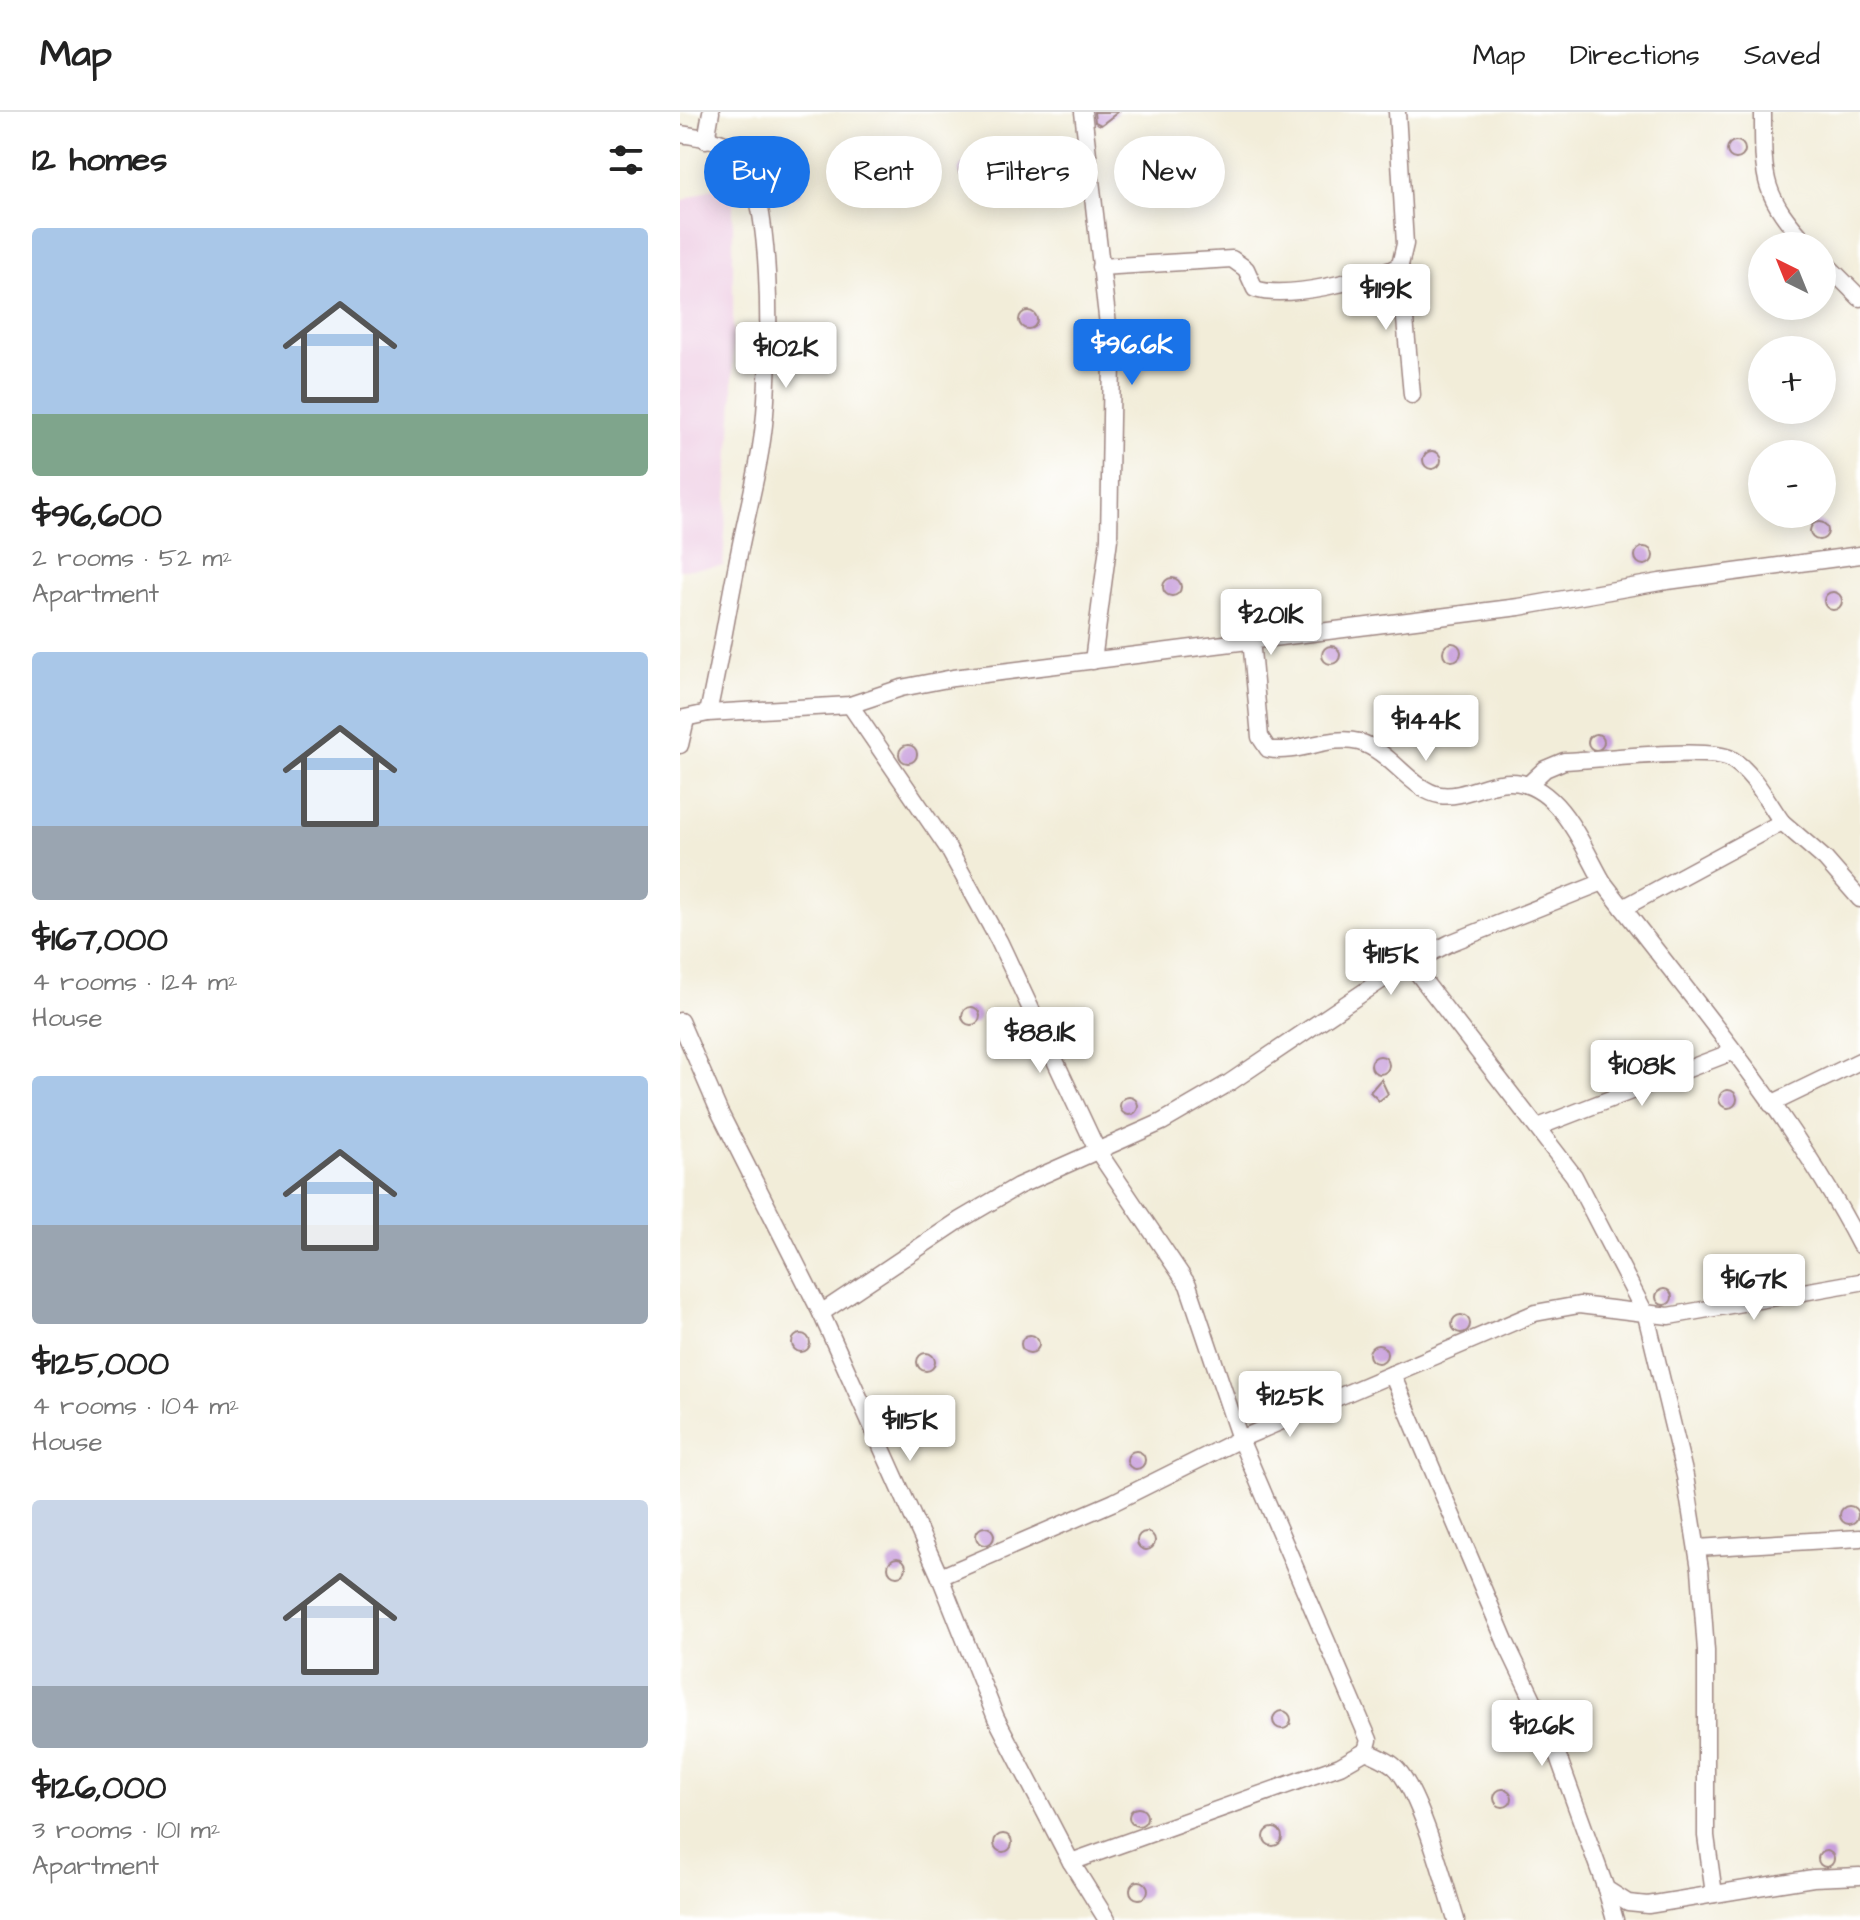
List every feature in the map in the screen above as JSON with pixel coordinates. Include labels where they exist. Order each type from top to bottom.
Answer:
[{"type":"street","points":[[707,136],[711,112]]},
{"type":"street","points":[[1083,112],[1112,359],[1109,539],[1093,661]]},
{"type":"street","points":[[1397,112],[1405,244],[1400,265],[1412,395]]},
{"type":"street","points":[[1763,112],[1762,147],[1770,196],[1781,216],[1796,232]]},
{"type":"street","points":[[680,134],[704,140]]},
{"type":"street","points":[[708,713],[759,463],[765,413],[767,294],[765,235],[760,208]]},
{"type":"street","points":[[1100,267],[1112,269],[1232,259],[1246,269],[1255,289],[1270,292],[1329,285],[1378,274],[1400,265]]},
{"type":"street","points":[[1842,280],[1860,272]]},
{"type":"street","points":[[1836,274],[1860,298]]},
{"type":"street","points":[[680,745],[683,719],[708,713],[850,705],[901,688],[953,678],[1152,656],[1251,639],[1519,607],[1645,584],[1860,555]]},
{"type":"street","points":[[1251,639],[1260,737],[1268,749],[1358,741],[1392,759],[1431,793],[1443,796],[1501,782],[1529,784],[1561,810],[1603,882],[1807,1155],[1860,1245]]},
{"type":"street","points":[[850,705],[948,848],[999,941],[1097,1150],[1188,1285],[1240,1439],[1369,1740],[1366,1751],[1356,1759],[1313,1777],[1071,1862]]},
{"type":"street","points":[[1529,784],[1545,769],[1564,761],[1721,754],[1736,762],[1751,777],[1782,822],[1825,859],[1860,899]]},
{"type":"street","points":[[1623,908],[1782,822]]},
{"type":"street","points":[[821,1313],[960,1220],[1018,1186],[1162,1122],[1229,1083],[1410,963],[1450,943],[1603,882]]},
{"type":"street","points":[[1410,963],[1510,1097],[1538,1127],[1587,1197],[1646,1315],[1685,1476],[1697,1548],[1706,1651],[1706,1836],[1714,1894]]},
{"type":"street","points":[[680,1021],[719,1111],[821,1313],[940,1577],[996,1718],[1071,1862],[1107,1920]]},
{"type":"street","points":[[1538,1127],[1732,1052]]},
{"type":"street","points":[[1771,1104],[1860,1061]]},
{"type":"street","points":[[940,1577],[1114,1502],[1240,1439],[1535,1313],[1560,1306],[1579,1305],[1646,1315],[1691,1314],[1860,1282]]},
{"type":"street","points":[[1392,1374],[1506,1643],[1551,1737],[1615,1920]]},
{"type":"street","points":[[1697,1548],[1860,1538]]},
{"type":"street","points":[[1366,1751],[1396,1767],[1404,1779],[1434,1850],[1456,1920]]},
{"type":"street","points":[[1606,1889],[1628,1903],[1648,1905],[1813,1878],[1860,1876]]},
{"type":"shaded area","points":[[704,192],[704,208],[733,208],[733,399],[723,566],[680,570],[680,202]]},
{"type":"building","points":[[1094,112],[1118,112],[1101,125],[1095,122]]},
{"type":"building","points":[[1736,141],[1745,150],[1736,159],[1727,150]]},
{"type":"building","points":[[1028,311],[1037,320],[1028,329],[1019,320]]},
{"type":"building","points":[[1432,451],[1441,460],[1432,469],[1423,460]]},
{"type":"building","points":[[1811,528],[1827,528],[1825,537],[1819,540],[1810,531]]},
{"type":"building","points":[[1644,547],[1653,556],[1644,565],[1635,556]]},
{"type":"building","points":[[1172,578],[1181,587],[1172,596],[1163,587]]},
{"type":"building","points":[[1833,592],[1842,601],[1833,610],[1824,601]]},
{"type":"building","points":[[1452,643],[1461,652],[1452,661],[1443,652]]},
{"type":"building","points":[[1331,646],[1340,655],[1331,664],[1322,655]]},
{"type":"building","points":[[1596,734],[1602,736],[1602,748],[1596,750],[1590,748],[1588,742],[1590,736]]},
{"type":"building","points":[[908,745],[917,754],[908,763],[899,754]]},
{"type":"building","points":[[971,1007],[980,1016],[971,1025],[962,1016]]},
{"type":"building","points":[[1380,1056],[1389,1065],[1380,1074],[1371,1065]]},
{"type":"building","points":[[1381,1079],[1388,1094],[1379,1101],[1370,1092]]},
{"type":"building","points":[[1728,1090],[1737,1099],[1728,1108],[1719,1099]]},
{"type":"building","points":[[1129,1097],[1138,1106],[1129,1115],[1120,1106]]},
{"type":"building","points":[[1771,1267],[1780,1276],[1771,1285],[1762,1276]]},
{"type":"building","points":[[1661,1289],[1667,1289],[1672,1297],[1670,1303],[1661,1305],[1656,1300],[1656,1294]]},
{"type":"building","points":[[1461,1315],[1470,1324],[1461,1333],[1452,1324]]},
{"type":"building","points":[[801,1334],[810,1343],[801,1352],[792,1343]]},
{"type":"building","points":[[1030,1335],[1039,1344],[1030,1353],[1021,1344]]},
{"type":"building","points":[[1378,1345],[1387,1354],[1378,1363],[1369,1354]]},
{"type":"building","points":[[926,1353],[935,1362],[926,1371],[917,1362]]},
{"type":"building","points":[[1136,1451],[1145,1460],[1136,1469],[1127,1460]]},
{"type":"building","points":[[1849,1506],[1858,1515],[1849,1524],[1840,1515]]},
{"type":"building","points":[[985,1527],[994,1536],[985,1545],[976,1536]]},
{"type":"building","points":[[1146,1532],[1155,1541],[1146,1550],[1137,1541]]},
{"type":"building","points":[[897,1558],[906,1567],[897,1576],[888,1567]]},
{"type":"building","points":[[1282,1711],[1291,1720],[1282,1729],[1273,1720]]},
{"type":"building","points":[[1503,1789],[1512,1798],[1503,1807],[1494,1798]]},
{"type":"building","points":[[1138,1808],[1147,1817],[1138,1826],[1129,1817]]},
{"type":"building","points":[[1273,1828],[1282,1837],[1273,1846],[1264,1837]]},
{"type":"building","points":[[1003,1834],[1012,1843],[1003,1852],[994,1843]]},
{"type":"building","points":[[1823,1851],[1829,1851],[1834,1859],[1832,1865],[1823,1867],[1818,1862],[1818,1856]]},
{"type":"building","points":[[1139,1881],[1148,1890],[1139,1899],[1130,1890]]}]
